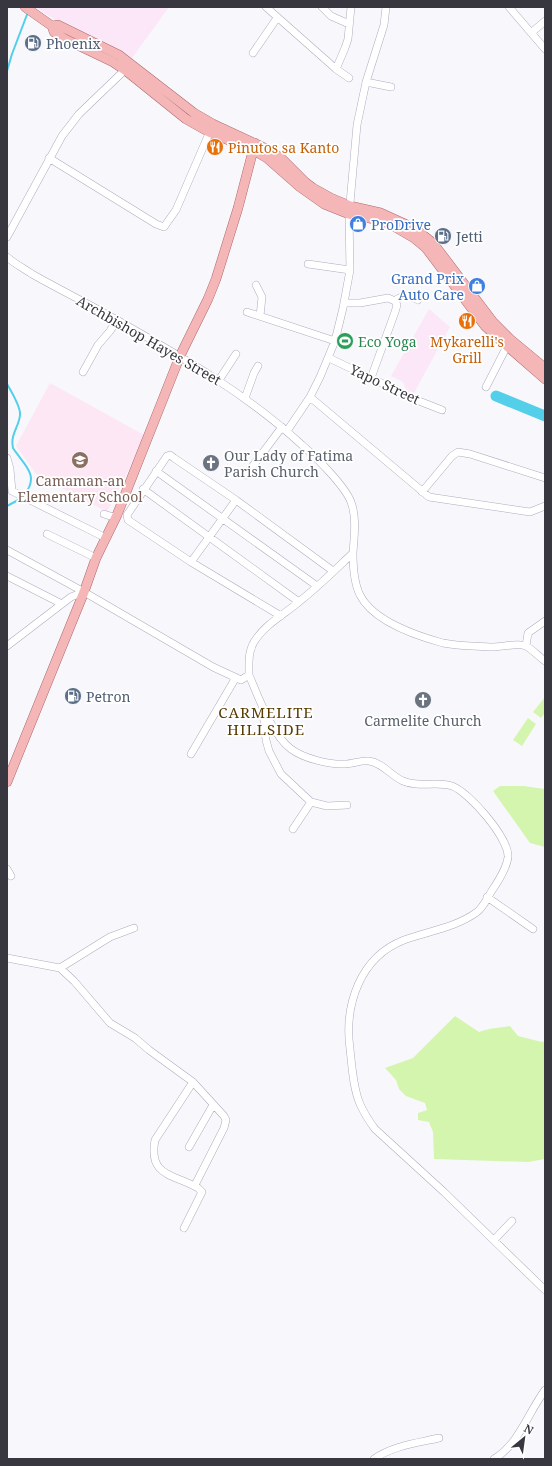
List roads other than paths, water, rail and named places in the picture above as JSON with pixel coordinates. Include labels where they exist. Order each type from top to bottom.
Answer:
[{"type":"main road","points":[[24,7],[52,26],[54,32],[65,39],[112,62],[128,67],[186,119],[254,147],[308,194],[324,204],[350,210],[375,211],[392,217],[414,228],[464,290],[493,322],[510,339],[545,368]]},
{"type":"main road","points":[[7,782],[80,594],[117,515],[180,356],[208,299],[216,279],[238,208],[254,147]]},
{"type":"main road","points":[[464,290],[474,313],[485,326],[545,379]]},
{"type":"street","points":[[266,7],[336,69],[349,78]]},
{"type":"street","points":[[322,7],[331,16],[349,24]]},
{"type":"street","points":[[336,69],[345,48],[350,7]]},
{"type":"street","points":[[246,475],[310,397],[329,358],[335,341],[350,270],[350,210],[357,126],[366,82],[384,25],[386,7]]},
{"type":"street","points":[[509,7],[545,50]]},
{"type":"street","points":[[253,53],[277,18]]},
{"type":"street","points":[[531,33],[545,21]]},
{"type":"street","points":[[7,237],[58,141],[71,123],[128,67]]},
{"type":"street","points":[[366,82],[391,87]]},
{"type":"street","points":[[49,158],[156,224],[164,227],[176,210],[211,128]]},
{"type":"street","name":"Archbishop Hayes Street","points":[[7,257],[40,279],[117,320],[219,380],[245,398],[315,456],[351,500],[354,519],[354,572],[360,595],[375,613],[392,625],[444,643],[493,647],[526,646]]},
{"type":"street","points":[[308,264],[350,270]]},
{"type":"street","points":[[256,285],[262,297],[260,316]]},
{"type":"street","points":[[395,301],[398,298],[407,296],[418,300]]},
{"type":"street","points":[[344,303],[360,303],[388,298],[395,301]]},
{"type":"street","points":[[371,378],[395,312],[395,301]]},
{"type":"street","points":[[248,312],[335,341]]},
{"type":"street","points":[[83,372],[98,345],[110,332],[117,320]]},
{"type":"street","points":[[486,387],[507,346]]},
{"type":"street","points":[[219,380],[236,354]]},
{"type":"street","name":"Yapo Street","points":[[329,358],[419,401],[442,410]]},
{"type":"street","points":[[245,398],[258,366]]},
{"type":"street","points":[[310,397],[429,497],[438,500],[516,511],[530,512],[545,506]]},
{"type":"street","points":[[422,492],[452,456],[458,452],[470,454],[545,478]]},
{"type":"street","points":[[281,616],[192,562],[128,520],[127,515],[143,489],[167,456],[170,455],[236,500],[333,571]]},
{"type":"street","points":[[7,458],[13,492],[106,538]]},
{"type":"street","points":[[156,471],[317,586]]},
{"type":"street","points":[[143,489],[299,602]]},
{"type":"street","points":[[192,562],[236,500]]},
{"type":"street","points":[[104,514],[113,517],[117,515]]},
{"type":"street","points":[[46,534],[96,558]]},
{"type":"street","points":[[7,550],[80,594],[212,668],[241,680],[249,675]]},
{"type":"street","points":[[354,553],[299,602],[264,629],[253,643],[249,659],[249,675],[268,719],[289,748],[298,753],[328,763],[346,764],[365,761],[376,763],[404,782],[422,785],[444,784],[454,787],[482,811],[503,838],[508,856],[498,881],[478,911],[461,922],[406,939],[392,945],[382,952],[370,965],[359,981],[350,1006],[348,1034],[355,1087],[359,1103],[375,1129],[494,1240],[545,1290]]},
{"type":"street","points":[[7,576],[62,604]]},
{"type":"street","points":[[7,646],[62,604],[80,594]]},
{"type":"street","points":[[545,621],[528,633],[526,646],[545,661]]},
{"type":"street","points":[[191,754],[235,678]]},
{"type":"street","points":[[263,708],[266,740],[272,758],[281,774],[311,802],[327,806],[347,805]]},
{"type":"street","points":[[293,828],[311,802]]},
{"type":"street","points":[[7,869],[11,876]]},
{"type":"street","points":[[487,897],[533,929]]},
{"type":"street","points":[[60,968],[110,937],[134,928]]},
{"type":"street","points":[[7,958],[60,968],[74,981],[110,1023],[135,1038],[148,1050],[193,1082],[224,1116],[226,1120],[224,1128],[195,1186]]},
{"type":"street","points":[[184,1228],[202,1192],[195,1186],[164,1172],[158,1167],[153,1156],[156,1140],[193,1082]]},
{"type":"street","points":[[189,1148],[213,1105]]},
{"type":"street","points":[[494,1240],[512,1221]]},
{"type":"street","points":[[494,1459],[505,1452],[512,1443],[545,1390]]},
{"type":"street","points":[[374,1459],[401,1447],[438,1438]]},
{"type":"waterway","points":[[7,71],[28,12]]},
{"type":"waterway","points":[[7,384],[20,412],[12,443],[13,448],[29,470],[31,476],[29,488],[24,495]]},
{"type":"waterway","points":[[496,396],[545,416]]},
{"type":"waterway","points":[[7,506],[22,498]]},
{"type":"place","name":"Phoenix","points":[[33,43]]},
{"type":"place","name":"Pinutos sa Kanto","points":[[215,147]]},
{"type":"place","name":"ProDrive","points":[[358,224]]},
{"type":"place","name":"Jetti","points":[[443,236]]},
{"type":"place","name":"Grand Prix Auto Care","points":[[477,286]]},
{"type":"place","name":"Mykarelli's Grill","points":[[467,321]]},
{"type":"place","name":"Eco Yoga","points":[[345,341]]},
{"type":"place","name":"Camaman-an Elementary School","points":[[80,460]]},
{"type":"place","name":"Our Lady of Fatima Parish Church","points":[[211,463]]},
{"type":"place","name":"Petron","points":[[73,696]]},
{"type":"place","name":"Carmelite Church","points":[[423,700]]},
{"type":"district","name":"CARMELITE HILLSIDE","points":[[266,720]]}]
